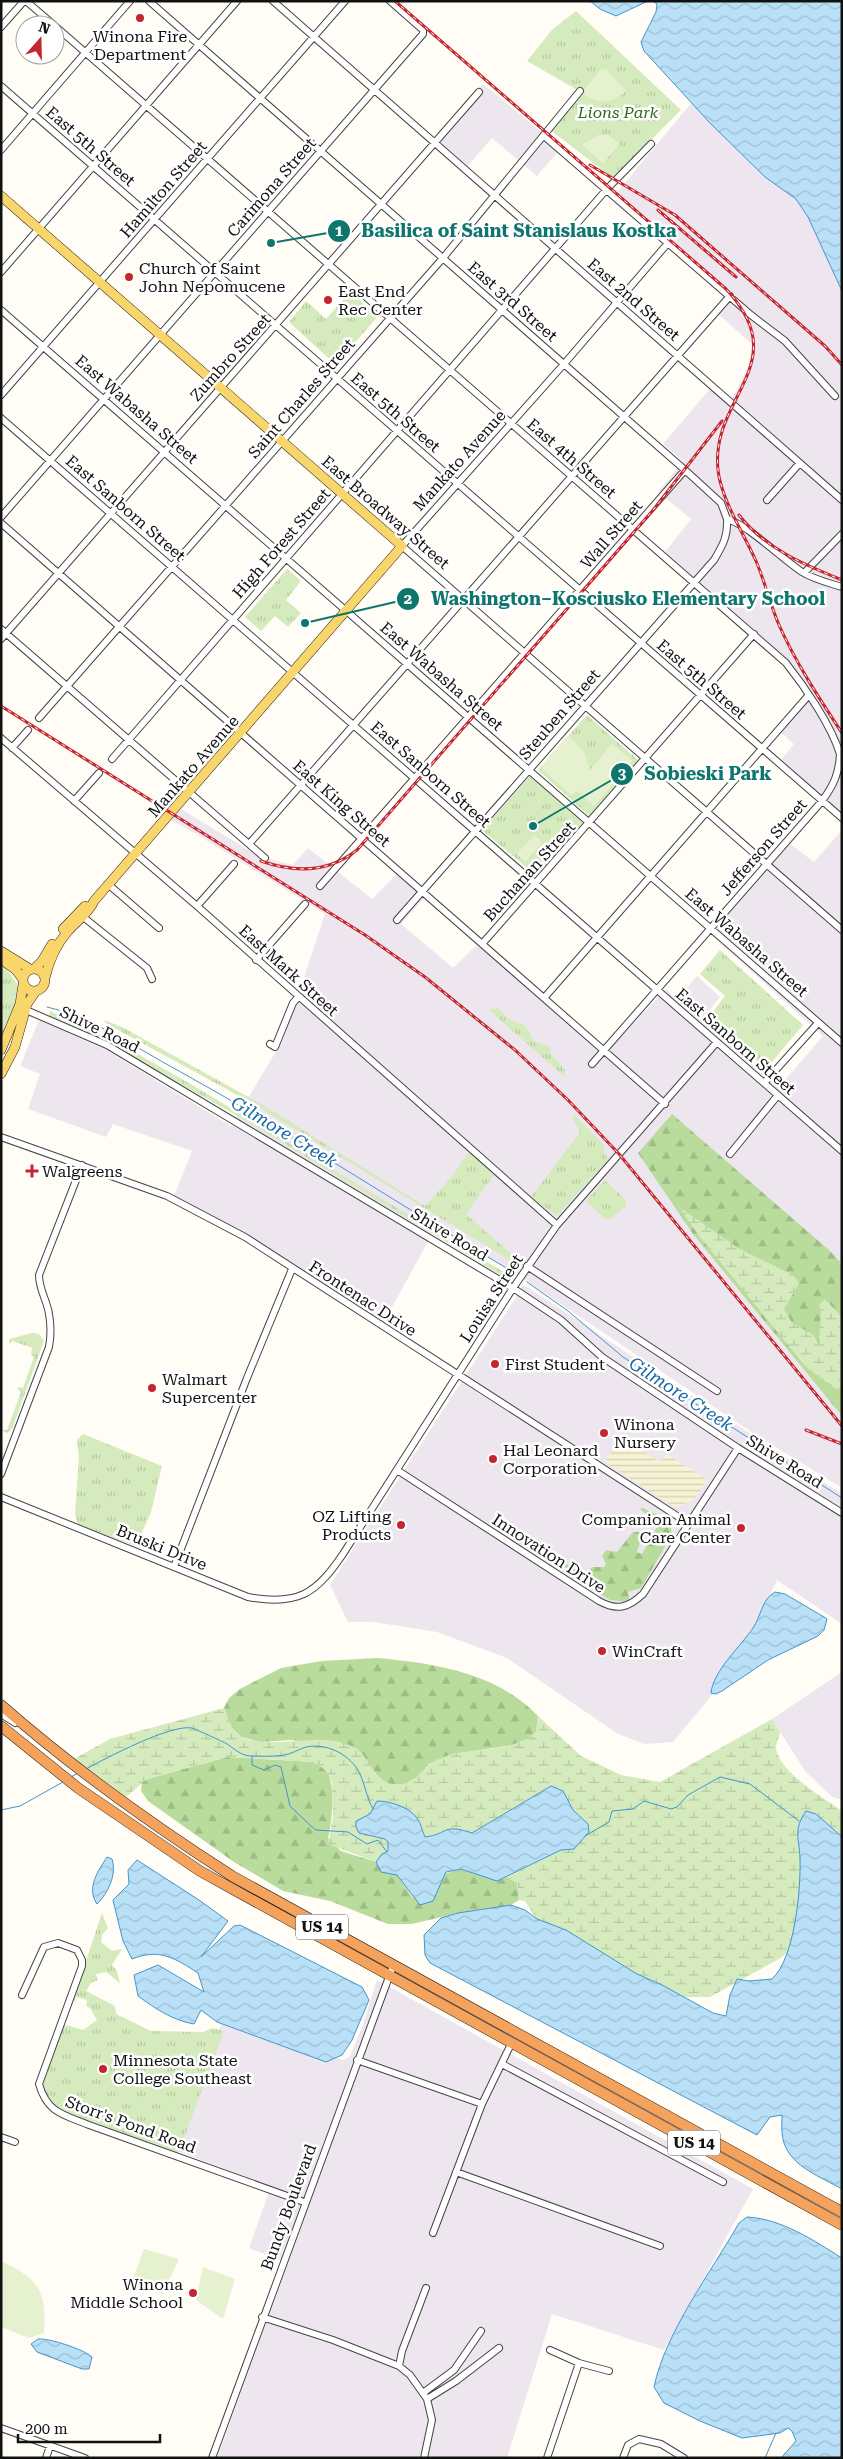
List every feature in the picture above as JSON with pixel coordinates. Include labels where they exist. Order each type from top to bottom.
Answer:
[{"type":"highway","name":"US 14","points":[[1,1705],[90,1778],[173,1838],[232,1876],[842,2212]]},
{"type":"highway","name":"US 14","points":[[1,1726],[78,1788],[200,1870],[388,1976],[842,2225]]},
{"type":"main road","name":"East Broadway Street","points":[[1,196],[402,546]]},
{"type":"main road","name":"Mankato Avenue","points":[[1,1074],[19,1039],[28,1000],[43,986],[50,960],[59,942],[242,734],[402,546]]},
{"type":"main road","name":"Mankato Avenue","points":[[1,1050],[20,1004],[23,981],[69,921],[94,901]]},
{"type":"main road","points":[[1,950],[32,969],[42,972],[45,978]]},
{"type":"main road","points":[[1,959],[16,970],[28,990],[36,991]]},
{"type":"street","name":"East 4th Street","points":[[25,1],[42,15]]},
{"type":"street","points":[[1,27],[25,1]]},
{"type":"street","points":[[1,150],[130,1]]},
{"type":"street","name":"East 3rd Street","points":[[149,1],[685,470],[721,503],[727,519]]},
{"type":"street","points":[[1,272],[237,1]]},
{"type":"street","name":"East 2nd Street","points":[[273,1],[842,500]]},
{"type":"street","name":"Hamilton Street","points":[[1,395],[345,1]]},
{"type":"street","name":"Carimona Street","points":[[1,518],[423,34],[423,30],[390,1]]},
{"type":"street","name":"East 4th Street","points":[[65,34],[786,663],[832,733],[841,753]]},
{"type":"street","name":"East 5th Street","points":[[1,86],[518,538],[842,818]]},
{"type":"street","name":"Saint Charles Street","points":[[39,718],[173,567],[389,317],[443,258],[495,197],[580,91]]},
{"type":"street","name":"Zumbro Street","points":[[1,639],[4,631],[59,574],[276,326],[380,203],[479,92]]},
{"type":"street","points":[[544,136],[750,315],[785,341],[835,396]]},
{"type":"street","name":"High Forest Street","points":[[112,759],[606,190],[651,144]]},
{"type":"street","name":"Mankato Avenue","points":[[402,546],[512,424],[668,243]]},
{"type":"street","points":[[249,844],[730,296]]},
{"type":"street","name":"East Wabasha Street","points":[[1,310],[842,1043]]},
{"type":"street","name":"East Sanborn Street","points":[[1,418],[842,1152]]},
{"type":"street","points":[[767,500],[799,464]]},
{"type":"street","name":"Wall Street","points":[[320,886],[685,470]]},
{"type":"street","points":[[727,519],[740,523],[768,548],[804,573],[842,587]]},
{"type":"street","name":"Steuben Street","points":[[397,920],[694,583],[725,543],[728,532],[727,519]]},
{"type":"street","name":"East King Street","points":[[1,523],[665,1104]]},
{"type":"street","points":[[804,573],[842,534]]},
{"type":"street","name":"East Broadway Street","points":[[402,546],[842,930]]},
{"type":"street","points":[[4,631],[265,858]]},
{"type":"street","name":"Buchanan Street","points":[[482,944],[754,634]]},
{"type":"street","points":[[544,998],[707,812],[760,748],[808,696]]},
{"type":"street","points":[[12,748],[28,730]]},
{"type":"street","name":"East Mark Street","points":[[1,738],[196,906],[557,1225]]},
{"type":"street","name":"Jefferson Street","points":[[592,1064],[822,801],[832,787],[839,771],[841,753]]},
{"type":"street","points":[[74,801],[99,773]]},
{"type":"street","points":[[196,906],[234,864]]},
{"type":"street","points":[[109,884],[159,928]]},
{"type":"street","points":[[256,960],[305,904]]},
{"type":"street","points":[[82,916],[147,968],[152,979]]},
{"type":"street","points":[[270,1044],[275,1047],[293,1003],[298,997]]},
{"type":"street","name":"Shive Road","points":[[26,1010],[107,1045],[513,1288],[561,1320],[602,1358],[738,1448],[842,1513]]},
{"type":"street","points":[[764,1083],[818,1023]]},
{"type":"street","name":"Louisa Street","points":[[316,1588],[329,1575],[527,1266],[557,1225],[665,1104],[717,1042]]},
{"type":"street","points":[[730,1154],[778,1095]]},
{"type":"street","name":"Frontenac Drive","points":[[2,1136],[166,1196],[244,1237],[688,1523]]},
{"type":"street","points":[[1,1474],[49,1347],[51,1335],[49,1314],[39,1288],[39,1275],[82,1165]]},
{"type":"street","points":[[527,1266],[716,1391]]},
{"type":"street","points":[[174,1567],[247,1378],[292,1269]]},
{"type":"street","name":"Innovation Drive","points":[[397,1470],[595,1599],[617,1608],[626,1607],[643,1594],[738,1448]]},
{"type":"street","name":"Bruski Drive","points":[[1,1498],[248,1597],[270,1601],[300,1596],[316,1588]]},
{"type":"street","points":[[1,1714],[35,1734]]},
{"type":"street","name":"Storr's Pond Road","points":[[22,1995],[44,1947],[58,1943],[77,1950],[81,1956],[82,1966],[39,2084],[43,2099],[55,2110],[89,2125],[304,2202]]},
{"type":"street","name":"Bundy Boulevard","points":[[212,2458],[304,2202],[393,1966]]},
{"type":"street","points":[[433,2233],[482,2104],[511,2044]]},
{"type":"street","points":[[357,2060],[482,2104]]},
{"type":"street","points":[[502,2064],[723,2182]]},
{"type":"street","points":[[1,2137],[15,2142]]},
{"type":"street","points":[[456,2172],[660,2246]]},
{"type":"street","points":[[399,2366],[402,2351],[426,2288]]},
{"type":"street","points":[[262,2317],[333,2340],[399,2366],[410,2376],[425,2396],[432,2420],[424,2458]]},
{"type":"street","points":[[425,2396],[454,2370],[481,2331]]},
{"type":"street","points":[[425,2396],[456,2381],[498,2348]]},
{"type":"street","points":[[550,2350],[579,2363],[609,2372]]},
{"type":"street","points":[[547,2458],[579,2363]]},
{"type":"street","points":[[1,2428],[85,2458]]},
{"type":"street","points":[[623,2458],[628,2445],[639,2439],[661,2444],[684,2458]]},
{"type":"street","points":[[46,2458],[50,2446]]},
{"type":"shaded area","points":[[483,84],[561,148],[537,176],[492,138],[466,168],[434,140]]},
{"type":"shaded area","points":[[692,102],[765,177],[796,199],[808,217],[842,291],[842,814],[780,761],[794,744],[779,731],[812,695],[789,661],[665,552],[691,519],[658,492],[683,461],[663,444],[714,384],[732,399],[748,367],[752,344],[718,314],[730,299],[615,195]]},
{"type":"shaded area","points":[[173,804],[258,856],[293,865],[308,848],[372,899],[397,874],[424,898],[401,924],[453,968],[477,945],[604,1054],[666,989],[677,1000],[697,976],[720,997],[703,1018],[779,1087],[823,1036],[710,934],[790,844],[814,862],[842,830],[842,1488],[756,1435],[513,1272],[436,1227],[382,1325],[245,1237],[174,1196],[192,1151],[113,1124],[106,1137],[28,1109],[40,1074],[20,1066],[39,1020],[106,1050],[231,1126],[283,1040],[325,914],[193,832],[163,816]]},
{"type":"shaded area","points":[[524,1285],[842,1494],[842,1624],[777,1580],[735,1667],[673,1742],[645,1744],[618,1734],[507,1658],[437,1632],[374,1622],[348,1622],[330,1585]]},
{"type":"shaded area","name":"Winona Nursery","points":[[621,1437],[660,1462],[666,1454],[707,1479],[693,1501],[675,1507],[605,1462]]},
{"type":"shaded area","points":[[842,1672],[842,1800],[832,1797],[805,1771],[772,1719]]},
{"type":"shaded area","points":[[377,1980],[753,2189],[664,2350],[552,2314],[507,2458],[217,2458],[311,2201],[304,2199],[280,2260],[249,2248],[271,2186],[177,2151],[221,2024],[326,2062],[333,2057],[344,2060],[350,2056],[362,2027]]},
{"type":"green space","name":"Lions Park","points":[[576,11],[681,110],[613,178],[549,129],[579,91],[527,61],[552,30]]},
{"type":"green space","points":[[606,69],[626,91],[610,101],[593,100],[582,93],[600,70]]},
{"type":"green space","points":[[598,135],[608,135],[620,144],[603,163],[582,145]]},
{"type":"green space","points":[[350,292],[378,316],[336,365],[289,322],[306,301],[326,319]]},
{"type":"green space","points":[[287,569],[301,581],[286,600],[301,613],[288,627],[275,616],[261,631],[245,617]]},
{"type":"green space","points":[[587,715],[638,760],[589,816],[538,770]]},
{"type":"green space","points":[[568,735],[584,752],[590,770],[612,744],[632,761],[594,806],[577,791],[571,795],[543,770],[543,764]]},
{"type":"green space","points":[[530,776],[583,822],[537,876],[482,830]]},
{"type":"green space","points":[[534,835],[542,842],[525,862],[517,854]]},
{"type":"green space","points":[[720,950],[803,1025],[766,1069],[708,1018],[725,996],[700,974]]},
{"type":"green space","points":[[1,962],[18,985],[19,996],[1,1041]]},
{"type":"green space","points":[[498,1008],[510,1020],[525,1025],[534,1041],[551,1047],[550,1053],[565,1070],[565,1077],[489,1010]]},
{"type":"green space","points":[[50,1011],[115,1041],[194,1086],[512,1277],[507,1279],[224,1108],[167,1076],[49,1016]]},
{"type":"green space","points":[[104,1020],[122,1027],[268,1108],[425,1206],[453,1175],[469,1152],[494,1175],[466,1214],[516,1258],[518,1265],[252,1103],[107,1024]]},
{"type":"green space","points":[[574,1114],[604,1145],[604,1151],[608,1160],[557,1216],[531,1197],[580,1132],[573,1119]]},
{"type":"green space","points":[[672,1114],[829,1250],[842,1264],[842,1416],[693,1234],[638,1153]]},
{"type":"green space","points":[[605,1180],[626,1200],[626,1206],[611,1219],[606,1220],[586,1201]]},
{"type":"green space","points":[[679,1207],[738,1248],[793,1275],[799,1283],[784,1309],[792,1323],[812,1334],[819,1343],[821,1312],[819,1305],[825,1299],[841,1316],[842,1387],[836,1389],[806,1367],[699,1236]]},
{"type":"green space","points":[[32,1333],[39,1334],[44,1341],[12,1429],[7,1433],[2,1430],[7,1430],[21,1392],[17,1389],[19,1387],[23,1388],[34,1357],[31,1355],[32,1348],[13,1341],[9,1344],[9,1339]]},
{"type":"green space","points":[[83,1434],[162,1466],[151,1512],[136,1546],[78,1525],[75,1514],[79,1457],[77,1440]]},
{"type":"green space","points":[[643,1508],[666,1519],[670,1523],[672,1535],[641,1588],[628,1592],[630,1602],[610,1600],[561,1570],[567,1564],[575,1569],[588,1572],[592,1567],[604,1567],[606,1564],[602,1556],[606,1550],[617,1552],[633,1532],[639,1532],[642,1537],[637,1552],[642,1554],[657,1527],[654,1521],[640,1509]]},
{"type":"green space","points":[[378,1658],[442,1667],[484,1680],[522,1701],[538,1716],[536,1732],[528,1739],[513,1745],[453,1754],[429,1764],[420,1776],[403,1785],[386,1784],[373,1771],[357,1749],[291,1740],[260,1742],[241,1737],[231,1727],[224,1708],[229,1698],[240,1689],[281,1668],[322,1661]]},
{"type":"green space","points":[[224,1708],[232,1728],[241,1737],[261,1742],[325,1740],[341,1742],[357,1749],[381,1778],[393,1784],[410,1782],[431,1763],[453,1754],[497,1748],[517,1743],[536,1732],[538,1716],[581,1756],[621,1775],[660,1782],[772,1719],[780,1732],[776,1747],[778,1756],[784,1765],[813,1791],[842,1811],[842,1986],[796,1946],[779,1959],[710,1997],[682,1997],[662,1985],[629,1971],[611,1958],[536,1919],[525,1901],[519,1900],[517,1883],[507,1877],[561,1850],[574,1849],[582,1840],[588,1824],[573,1810],[563,1791],[551,1786],[472,1833],[457,1829],[425,1837],[417,1820],[408,1810],[377,1801],[370,1814],[357,1821],[369,1836],[385,1839],[388,1842],[388,1851],[376,1862],[328,1844],[333,1817],[332,1782],[326,1770],[314,1762],[226,1757],[147,1779],[126,1797],[74,1759],[110,1739]]},
{"type":"green space","points":[[227,1757],[314,1762],[323,1768],[330,1778],[332,1786],[332,1814],[328,1838],[341,1851],[376,1862],[381,1872],[397,1875],[413,1898],[443,1875],[460,1870],[470,1871],[497,1881],[507,1877],[517,1883],[519,1900],[511,1905],[458,1913],[412,1924],[388,1924],[330,1901],[283,1891],[234,1862],[148,1801],[141,1791],[142,1783],[147,1779]]},
{"type":"green space","points":[[102,1913],[108,1928],[102,1935],[101,1942],[112,1951],[122,1949],[112,1965],[117,1971],[120,1983],[106,1972],[96,1974],[98,1980],[91,1983],[86,1991],[115,2006],[116,2014],[151,2031],[203,2032],[212,2028],[224,2031],[178,2154],[62,2110],[50,2101],[45,2093],[43,2078],[62,2027],[67,2025],[83,2030],[97,2020],[90,2008],[86,2006],[87,2000],[76,1997],[75,2002],[73,2000]]},
{"type":"green space","points":[[144,2249],[179,2259],[163,2294],[129,2288]]},
{"type":"green space","points":[[1,2261],[24,2274],[38,2288],[44,2307],[44,2333],[29,2338],[1,2327]]},
{"type":"green space","points":[[203,2267],[235,2279],[223,2319],[196,2300]]},
{"type":"water","points":[[590,1],[648,1],[616,16],[600,9]]},
{"type":"water","points":[[653,1],[842,1],[842,291],[808,217],[796,199],[765,177],[710,123],[644,51],[641,42],[656,12],[657,4]]},
{"type":"water","points":[[775,1592],[785,1594],[827,1619],[824,1630],[818,1636],[768,1660],[722,1691],[716,1694],[711,1693],[722,1668],[753,1628],[764,1603]]},
{"type":"water","points":[[551,1786],[563,1791],[573,1810],[588,1824],[589,1832],[574,1849],[561,1850],[497,1881],[461,1869],[446,1872],[433,1901],[420,1905],[397,1875],[381,1872],[376,1862],[382,1854],[388,1851],[388,1842],[385,1839],[359,1833],[356,1827],[356,1821],[370,1814],[377,1801],[393,1803],[414,1814],[425,1837],[450,1829],[472,1833]]},
{"type":"water","points":[[806,1811],[816,1814],[842,1837],[842,2189],[808,2170],[793,2159],[783,2140],[782,2115],[770,2117],[757,2135],[430,1963],[425,1955],[424,1935],[441,1918],[458,1913],[511,1905],[525,1910],[537,1919],[566,1930],[637,1974],[662,1985],[713,2013],[726,2016],[730,1995],[737,1979],[749,1981],[772,1979],[780,1969],[786,1956],[798,1904],[800,1858],[798,1829],[799,1823]]},
{"type":"water","points":[[107,1857],[112,1859],[112,1877],[105,1895],[97,1904],[94,1898],[93,1886],[97,1874]]},
{"type":"water","points":[[137,1860],[228,1921],[201,1957],[234,1926],[240,1925],[362,1987],[369,2000],[352,2040],[342,2055],[326,2062],[217,2022],[201,2010],[194,2024],[178,2020],[138,1996],[134,1975],[158,1965],[204,1992],[198,1973],[174,1959],[150,1954],[132,1959],[123,1941],[113,1900],[129,1884],[128,1870]]},
{"type":"water","points":[[747,2217],[785,2226],[842,2258],[842,2458],[781,2458],[796,2441],[792,2431],[788,2428],[780,2433],[742,2438],[700,2421],[664,2403],[654,2387],[668,2345],[678,2324],[739,2223]]},
{"type":"water","points":[[38,2339],[59,2342],[88,2354],[92,2357],[89,2369],[82,2369],[37,2352],[31,2344]]},
{"type":"waterway","name":"Gilmore Creek","points":[[47,1007],[81,1018],[98,1026],[221,1095],[513,1272]]},
{"type":"waterway","name":"Gilmore Creek","points":[[527,1282],[568,1311],[623,1357],[842,1498]]},
{"type":"waterway","points":[[86,1769],[155,1736],[182,1728],[192,1728],[225,1743],[240,1753],[250,1756],[280,1756],[314,1746],[328,1748],[342,1754],[358,1770],[373,1809]]},
{"type":"waterway","points":[[252,1757],[252,1765],[264,1770],[275,1765],[281,1767],[290,1806],[316,1830],[348,1832],[367,1844],[378,1840],[387,1852]]},
{"type":"waterway","points":[[71,1777],[78,1773]]},
{"type":"waterway","points":[[585,1836],[609,1822],[612,1811],[633,1809],[644,1801],[671,1809],[677,1807],[688,1795],[720,1777],[750,1784],[799,1821]]},
{"type":"waterway","points":[[1,1810],[20,1806],[63,1782]]},
{"type":"waterway","points":[[765,2458],[776,2433]]},
{"type":"railway","points":[[395,1],[726,289],[745,315],[753,339],[752,360],[726,421],[719,444],[718,470],[720,481],[728,504],[756,561],[786,639],[808,680],[842,733]]},
{"type":"railway","points":[[590,165],[675,215],[825,346],[842,365]]},
{"type":"railway","points":[[658,210],[736,277]]},
{"type":"railway","points":[[261,861],[286,868],[311,869],[335,863],[357,850],[654,509],[722,421]]},
{"type":"railway","points":[[739,515],[749,527],[773,546],[800,562],[842,580]]},
{"type":"railway","points":[[1,706],[365,935],[425,977],[515,1050],[568,1100],[619,1154],[842,1426]]},
{"type":"railway","points":[[806,1430],[842,1444]]},
{"type":"place","name":"Winona Fire Department","points":[[140,18]]},
{"type":"place","name":"Basilica of Saint Stanislaus Kostka","points":[[271,243]]},
{"type":"place","name":"Church of Saint John Nepomucene","points":[[129,277]]},
{"type":"place","name":"East End Rec Center","points":[[328,300]]},
{"type":"place","name":"Washington–Kosciusko Elementary School","points":[[305,623]]},
{"type":"place","name":"Sobieski Park","points":[[533,826]]},
{"type":"place","name":"Walgreens","points":[[32,1171]]},
{"type":"place","name":"First Student","points":[[495,1364]]},
{"type":"place","name":"Walmart Supercenter","points":[[152,1388]]},
{"type":"place","name":"Winona Nursery","points":[[604,1433]]},
{"type":"place","name":"Hal Leonard Corporation","points":[[493,1459]]},
{"type":"place","name":"OZ Lifting Products","points":[[401,1525]]},
{"type":"place","name":"Companion Animal Care Center","points":[[741,1528]]},
{"type":"place","name":"WinCraft","points":[[602,1651]]},
{"type":"place","name":"Minnesota State College Southeast","points":[[103,2069]]},
{"type":"place","name":"Winona Middle School","points":[[193,2293]]}]
